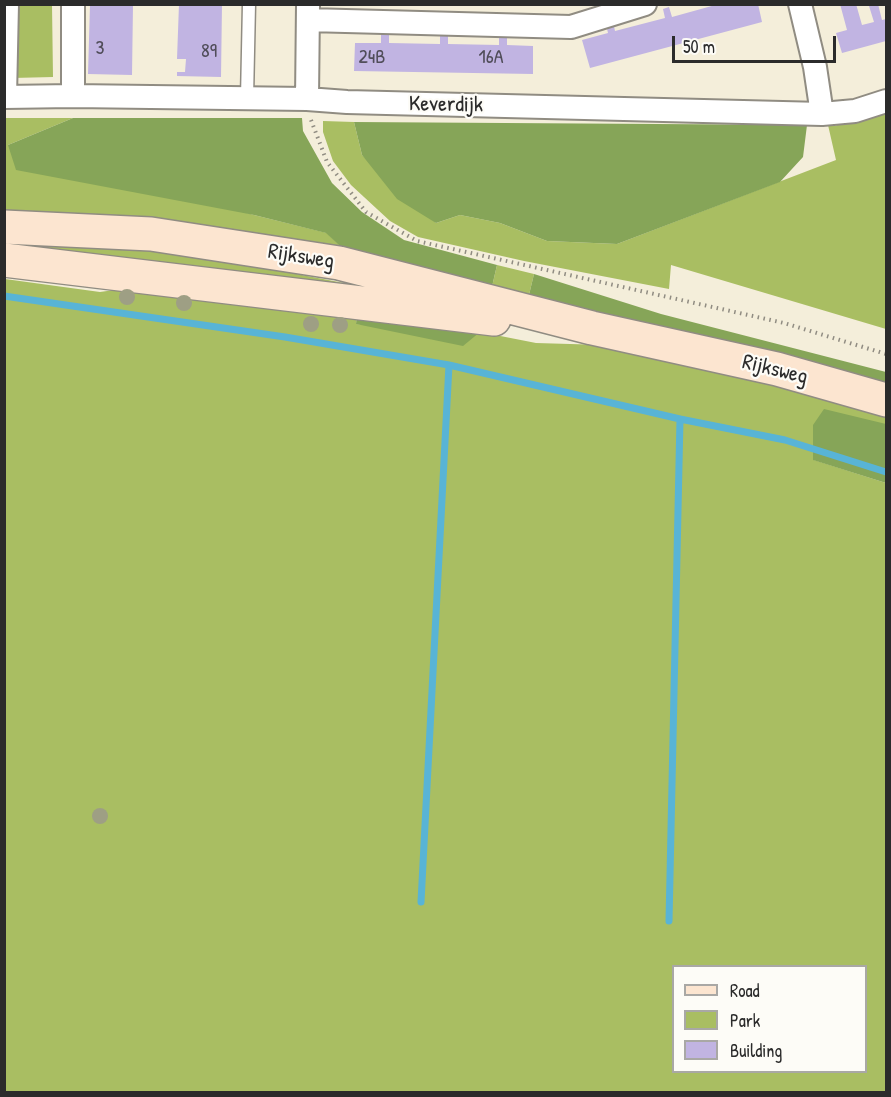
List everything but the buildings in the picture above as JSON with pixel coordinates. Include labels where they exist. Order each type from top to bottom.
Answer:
[{"type":"main road","name":"Rijksweg","points":[[4,226],[151,234],[339,263],[592,328],[777,369],[886,400]]},
{"type":"main road","name":"Rijksweg","points":[[4,260],[451,315],[592,328]]},
{"type":"street","points":[[5,97],[7,4]]},
{"type":"street","points":[[73,4],[73,96]]},
{"type":"street","points":[[307,99],[308,12],[571,27],[645,4]]},
{"type":"street","points":[[800,4],[815,67],[822,114]]},
{"type":"street","name":"Keverdijk","points":[[5,97],[307,99],[347,102],[822,114],[855,111],[886,100]]},
{"type":"lane","points":[[247,98],[249,4]]},
{"type":"path","points":[[307,99],[312,122],[327,162],[366,212],[417,241],[784,323],[886,354]]},
{"type":"green space","points":[[13,5],[52,5],[53,77],[12,78]]},
{"type":"green space","points":[[886,111],[886,329],[671,265],[669,289],[524,261],[418,237],[390,221],[351,185],[333,161],[323,132],[323,121],[354,122],[362,155],[436,223],[460,215],[500,223],[547,241],[617,244],[836,160],[828,125],[834,126]]},
{"type":"green space","points":[[5,118],[73,118],[8,145],[254,215],[327,233],[354,259],[5,220]]},
{"type":"green space","points":[[73,118],[302,118],[303,131],[332,183],[362,212],[404,240],[497,265],[491,291],[354,259],[326,233],[254,215],[16,170],[8,145]]},
{"type":"green space","points":[[354,122],[807,125],[803,157],[780,182],[617,244],[547,241],[500,223],[460,215],[436,223],[397,199],[362,155]]},
{"type":"green space","points":[[5,233],[162,243],[286,272],[518,316],[5,253]]},
{"type":"green space","points":[[497,265],[534,274],[528,299],[491,291]]},
{"type":"green space","points":[[534,274],[661,314],[886,372],[886,391],[528,299]]},
{"type":"green space","points":[[5,279],[100,292],[150,285],[357,313],[356,324],[480,332],[536,343],[604,345],[736,374],[886,414],[886,425],[814,460],[886,483],[886,1092],[5,1092]]},
{"type":"green space","points":[[357,313],[480,332],[463,346],[356,324]]},
{"type":"green space","points":[[824,409],[886,424],[886,483],[813,460],[813,425]]},
{"type":"waterway","points":[[4,296],[285,337],[449,365],[680,419]]},
{"type":"waterway","points":[[421,902],[449,365]]},
{"type":"waterway","points":[[669,921],[680,419],[785,440],[886,472]]}]
